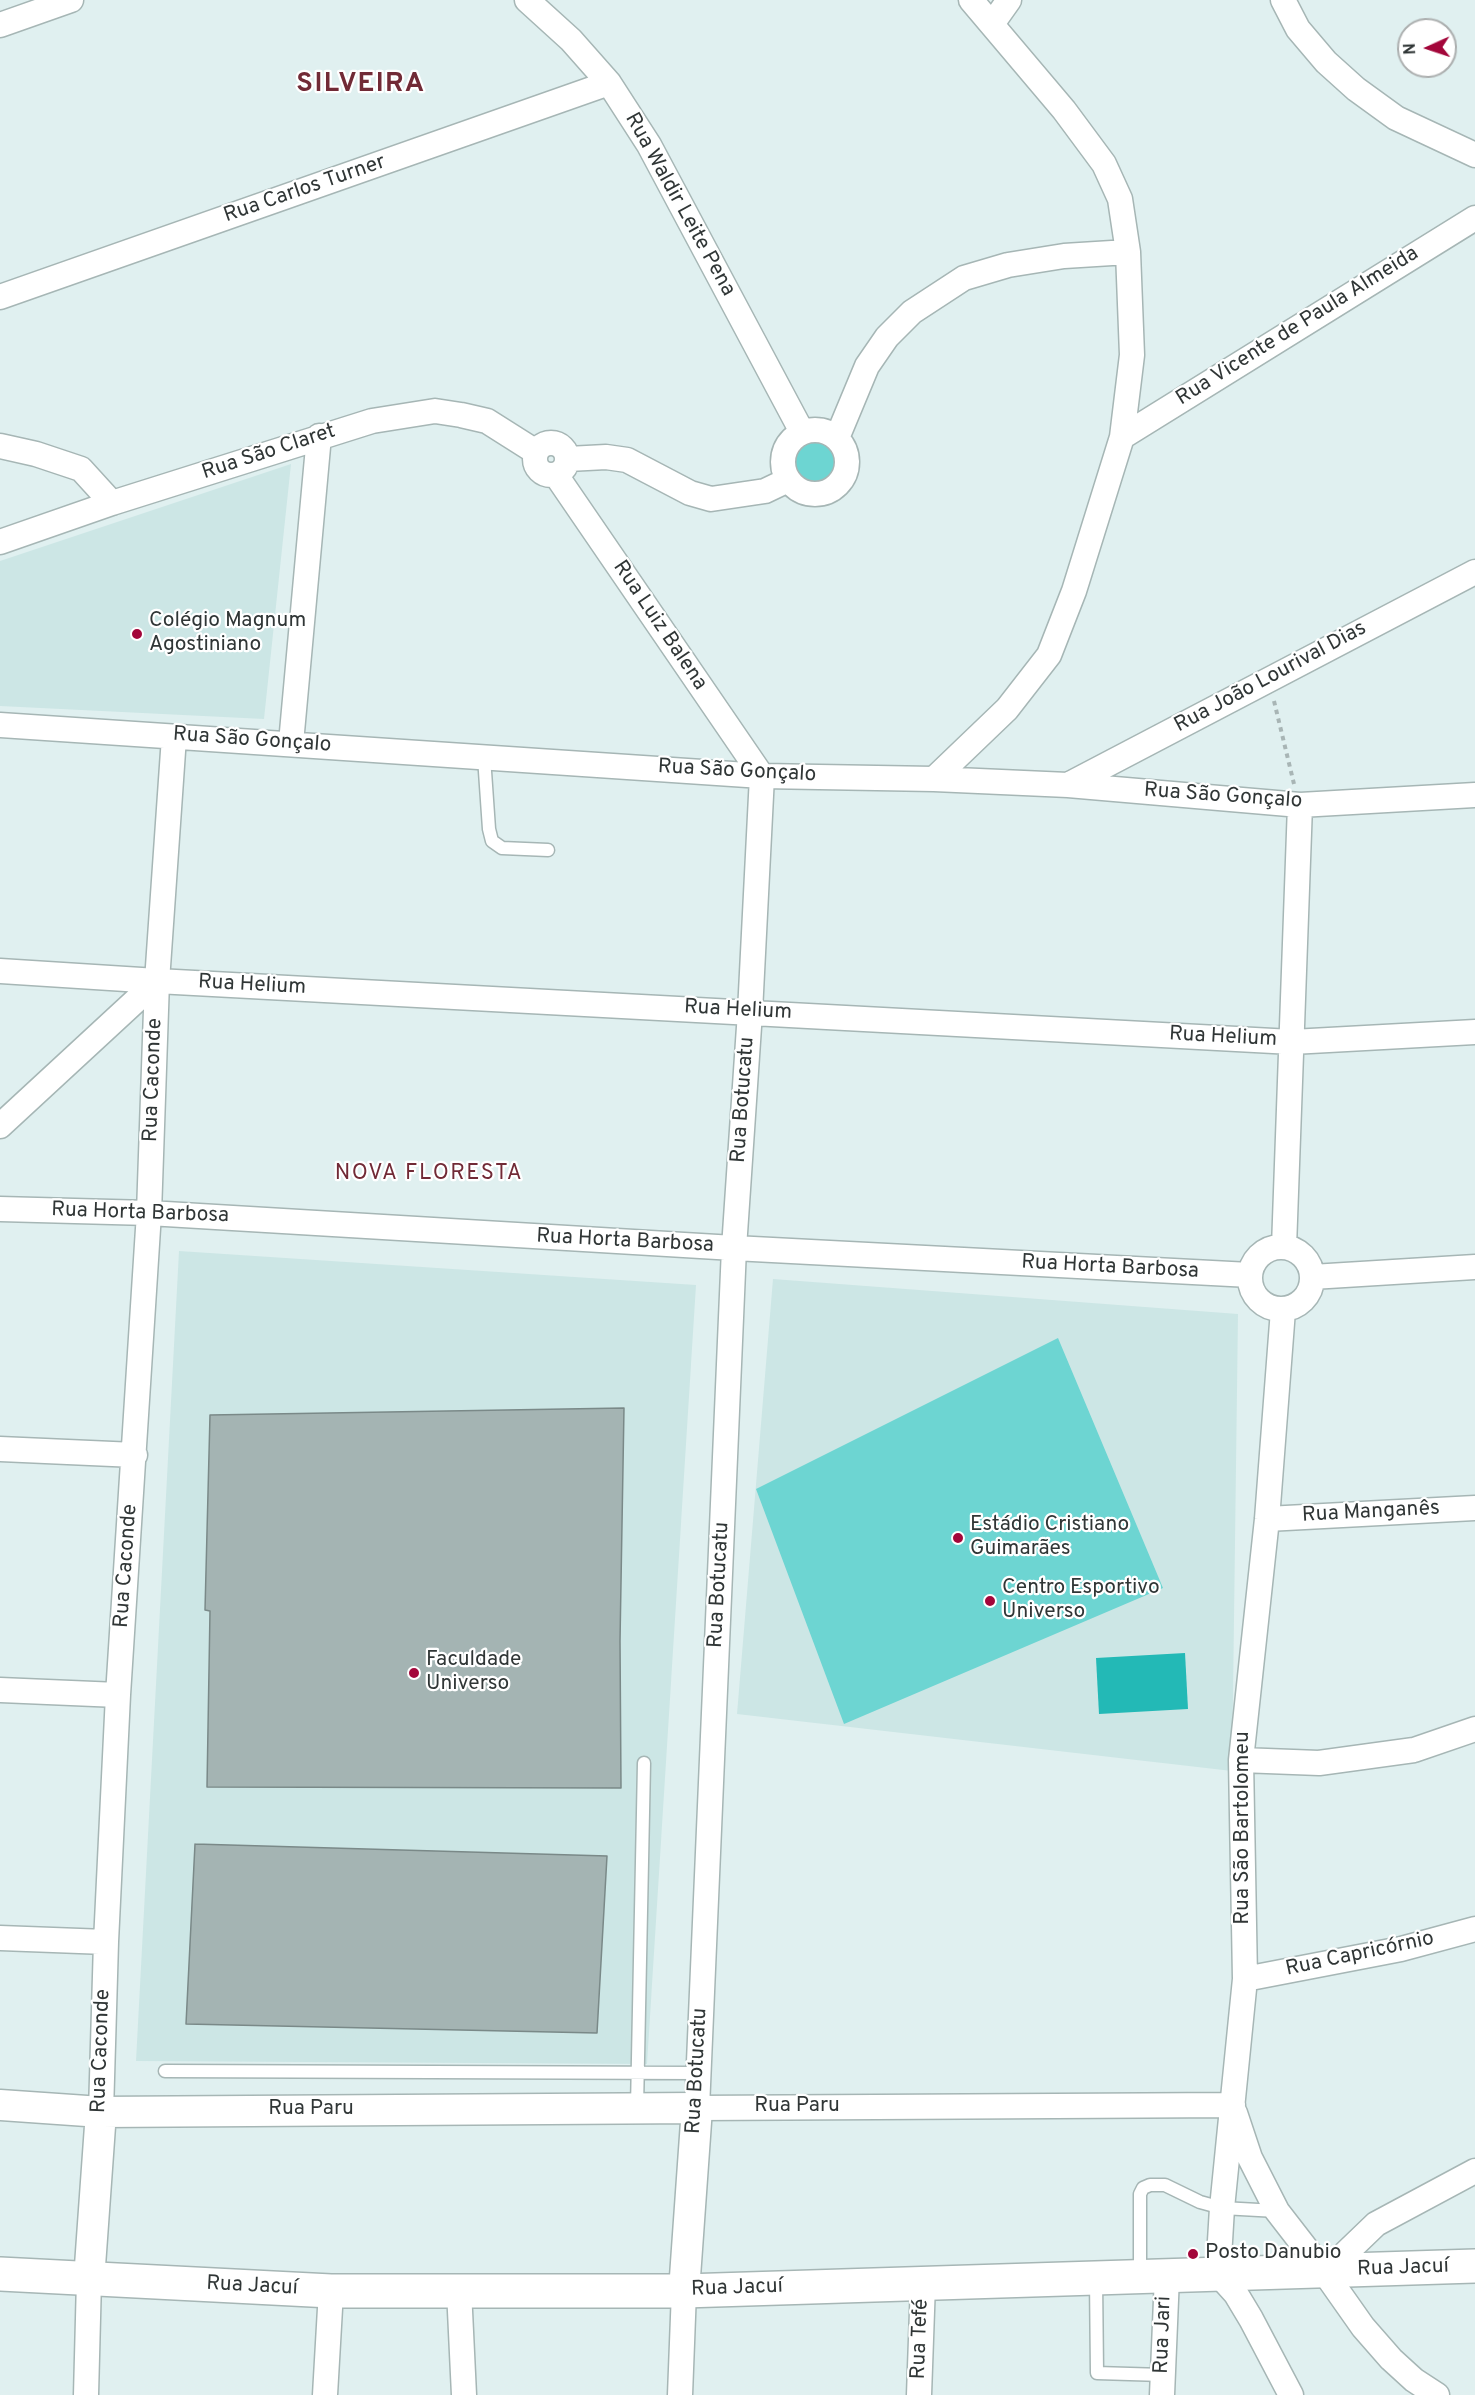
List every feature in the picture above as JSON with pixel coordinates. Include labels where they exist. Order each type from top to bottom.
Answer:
[{"type":"main road","name":"Rua Jacuí","points":[[0,2274],[331,2291],[684,2291],[1475,2266]]},
{"type":"street","points":[[0,25],[44,4],[71,0]]},
{"type":"street","name":"Rua Waldir Leite Pena","points":[[527,0],[571,40],[609,83],[649,145],[802,432]]},
{"type":"street","points":[[934,779],[1007,709],[1049,656],[1074,591],[1122,437],[1132,356],[1128,252],[1120,199],[1104,164],[1064,110],[971,0]]},
{"type":"street","points":[[992,24],[1009,0]]},
{"type":"street","points":[[1283,0],[1298,29],[1326,62],[1356,89],[1396,118],[1475,155]]},
{"type":"street","name":"Rua Carlos Turner","points":[[0,297],[609,83]]},
{"type":"street","name":"Rua Vicente de Paula Almeida","points":[[1122,437],[1475,218]]},
{"type":"street","points":[[837,438],[867,366],[887,337],[912,312],[964,278],[1019,263],[1064,256],[1128,252]]},
{"type":"street","name":"Rua São Claret","points":[[0,542],[112,503],[372,421],[435,411],[487,421],[536,452]]},
{"type":"street","points":[[821,430],[837,438],[847,456],[847,466],[839,484],[832,490],[813,495],[803,493],[788,480],[784,473],[783,457],[789,442],[802,432],[821,430]]},
{"type":"street","points":[[291,744],[319,436]]},
{"type":"street","name":"Rua Luiz Balena","points":[[536,452],[547,443],[556,444],[564,449],[562,467],[762,776]]},
{"type":"street","points":[[0,446],[36,453],[81,469],[112,503]]},
{"type":"street","points":[[562,467],[586,456],[627,460],[690,493],[711,499],[765,490],[788,480]]},
{"type":"street","name":"Rua João Lourival Dias","points":[[1068,785],[1268,678],[1475,572]]},
{"type":"street","name":"Rua São Gonçalo","points":[[0,725],[762,776],[934,779],[1068,785],[1300,805],[1475,795]]},
{"type":"street","name":"Rua Caconde","points":[[86,2395],[89,2280],[101,2112],[106,1942],[118,1695],[135,1455],[149,1213],[157,981],[174,737]]},
{"type":"street","name":"Rua Botucatu","points":[[680,2395],[684,2291],[697,2108],[734,1248],[750,1012],[762,776]]},
{"type":"street","points":[[1284,1247],[1300,805]]},
{"type":"street","name":"Rua Helium","points":[[0,971],[1292,1042],[1475,1032]]},
{"type":"street","points":[[0,1126],[157,981]]},
{"type":"street","name":"Rua Horta Barbosa","points":[[0,1209],[149,1213],[734,1248],[1250,1275]]},
{"type":"street","points":[[1275,1247],[1284,1247],[1293,1249],[1305,1259],[1312,1277],[1308,1294],[1301,1302],[1283,1310],[1272,1309],[1262,1304],[1255,1296],[1250,1286],[1250,1275],[1258,1257],[1275,1247]]},
{"type":"street","points":[[1312,1277],[1475,1267]]},
{"type":"street","name":"Rua São Bartolomeu","points":[[1218,2274],[1222,2208],[1245,1979],[1241,1760],[1267,1519],[1283,1310]]},
{"type":"street","points":[[0,1449],[135,1455]]},
{"type":"street","name":"Rua Manganês","points":[[1267,1519],[1475,1508]]},
{"type":"street","points":[[0,1690],[118,1695]]},
{"type":"street","points":[[1241,1760],[1319,1763],[1414,1750],[1475,1729]]},
{"type":"street","name":"Rua Capricórnio","points":[[1245,1979],[1401,1949],[1475,1929]]},
{"type":"street","points":[[0,1938],[106,1942]]},
{"type":"street","name":"Rua Paru","points":[[0,2105],[101,2112],[1233,2105]]},
{"type":"street","points":[[1233,2105],[1250,2158],[1277,2211],[1325,2272],[1350,2310],[1391,2359],[1414,2380],[1437,2395]]},
{"type":"street","points":[[1325,2272],[1376,2224],[1475,2171]]},
{"type":"street","points":[[1218,2274],[1236,2294],[1291,2395]]},
{"type":"street","name":"Rua Jari","points":[[1153,2276],[1162,2385]]},
{"type":"street","name":"Rua Tefé","points":[[919,2395],[922,2283]]},
{"type":"street","points":[[459,2290],[464,2395]]},
{"type":"street","points":[[325,2395],[331,2291]]},
{"type":"lane","points":[[484,757],[489,829],[492,841],[502,848],[548,850]]},
{"type":"lane","points":[[637,2108],[644,1763]]},
{"type":"lane","points":[[165,2071],[698,2073]]},
{"type":"lane","points":[[1153,2276],[1140,2194],[1143,2188],[1150,2185],[1165,2185],[1200,2202],[1222,2208],[1277,2211]]},
{"type":"lane","points":[[1096,2278],[1097,2373],[1162,2385]]},
{"type":"path","points":[[1268,678],[1300,805]]},
{"type":"shaded area","points":[[810,438],[820,438],[835,448],[839,462],[838,471],[829,482],[820,486],[810,486],[795,476],[791,467],[791,457],[801,442]]},
{"type":"shaded area","name":"Colégio Magnum Agostiniano","points":[[291,464],[264,719],[0,706],[0,561]]},
{"type":"shaded area","name":"Faculdade Universo","points":[[179,1251],[696,1285],[647,2064],[136,2061]]},
{"type":"shaded area","name":"Centro Esportivo Universo","points":[[773,1279],[1238,1314],[1232,1771],[737,1714]]},
{"type":"shaded area","name":"Estádio Cristiano Guimarães","points":[[1058,1338],[1163,1588],[844,1724],[756,1489]]},
{"type":"shaded area","points":[[1185,1653],[1188,1709],[1099,1714],[1096,1658]]},
{"type":"building","points":[[624,1408],[620,1641],[621,1788],[207,1787],[210,1611],[205,1610],[210,1415]]},
{"type":"building","points":[[195,1844],[607,1856],[597,2033],[186,2024]]},
{"type":"place","name":"Colégio Magnum Agostiniano","points":[[137,634]]},
{"type":"place","name":"Estádio Cristiano Guimarães","points":[[958,1538]]},
{"type":"place","name":"Centro Esportivo Universo","points":[[990,1601]]},
{"type":"place","name":"Faculdade Universo","points":[[414,1673]]},
{"type":"place","name":"Posto Danubio","points":[[1193,2254]]},
{"type":"district","name":"SILVEIRA","points":[[361,86]]},
{"type":"district","name":"NOVA FLORESTA","points":[[429,1175]]}]
